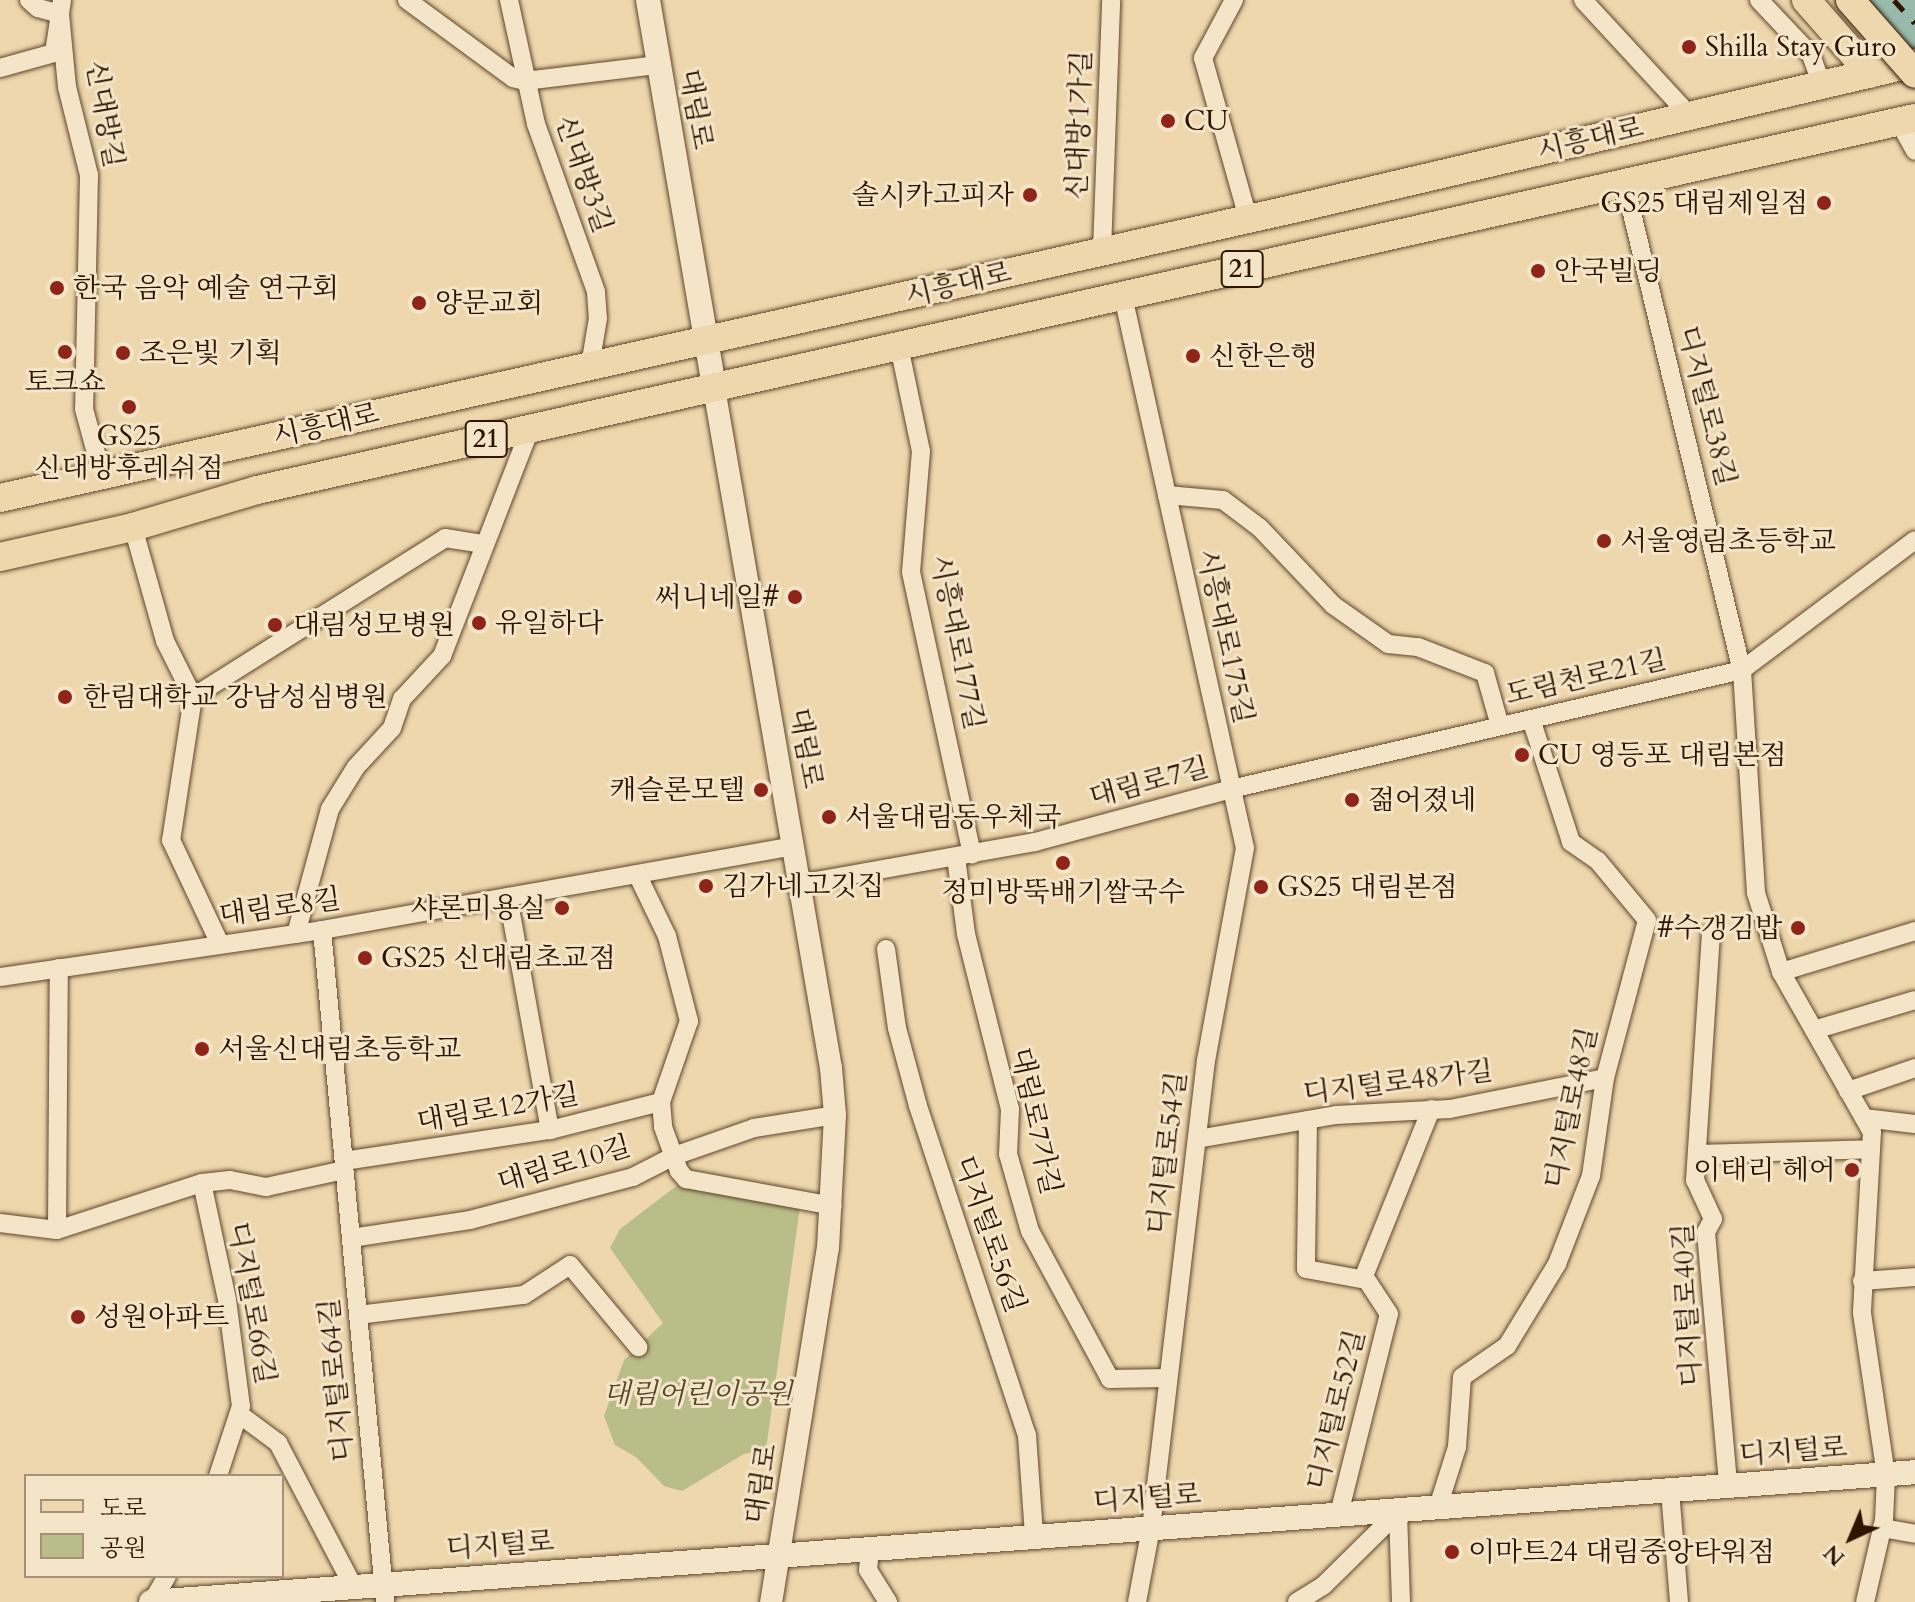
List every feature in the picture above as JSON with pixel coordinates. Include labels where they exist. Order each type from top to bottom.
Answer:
[{"type":"main road","name":"대림로","points":[[648,0],[714,388]]},
{"type":"main road","points":[[1806,0],[1899,70]]},
{"type":"main road","points":[[1850,0],[1899,70]]},
{"type":"main road","name":"시흥대로","points":[[0,498],[1899,70]]},
{"type":"main road","name":"시흥대로","points":[[0,557],[133,527],[257,490],[1907,120]]},
{"type":"main road","name":"디지털로","points":[[152,1602],[353,1586],[384,1593],[780,1555],[1915,1472]]},
{"type":"street","points":[[0,68],[54,53],[61,7],[38,8],[29,0]]},
{"type":"street","points":[[407,0],[499,71],[525,81],[658,65]]},
{"type":"street","name":"신대방3길","points":[[509,0],[525,81],[596,292],[598,318],[590,366]]},
{"type":"street","name":"신대방1가길","points":[[1102,251],[1111,0]]},
{"type":"street","points":[[1234,0],[1203,58],[1248,218]]},
{"type":"street","points":[[1583,0],[1690,116]]},
{"type":"street","points":[[1759,0],[1811,55],[1822,85]]},
{"type":"street","name":"신대방길","points":[[61,7],[67,87],[89,175],[84,409],[102,475]]},
{"type":"street","name":"시흥대로","points":[[1907,120],[1915,151]]},
{"type":"street","name":"디지털로38길","points":[[1625,184],[1742,670],[1756,893],[1781,972],[1872,1132],[1862,1281],[1886,1475],[1882,1528],[1865,1602]]},
{"type":"street","name":"시흥대로175길","points":[[1123,296],[1231,789]]},
{"type":"street","name":"시흥대로177길","points":[[899,346],[921,451],[911,572],[964,855]]},
{"type":"street","name":"대림로","points":[[714,388],[799,884],[835,1115],[833,1206],[771,1602]]},
{"type":"street","points":[[296,934],[330,809],[356,767],[392,728],[402,699],[442,656],[530,429]]},
{"type":"street","name":"시흥대로175길","points":[[1167,495],[1223,500],[1260,528],[1333,605],[1388,644],[1418,647],[1485,673],[1500,726]]},
{"type":"street","points":[[133,527],[165,641],[193,697],[171,840],[220,944]]},
{"type":"street","points":[[193,697],[445,538],[484,544]]},
{"type":"street","name":"도림천로21길","points":[[1231,789],[1742,670],[1915,540]]},
{"type":"street","name":"디지털로48길","points":[[1438,1507],[1457,1447],[1462,1377],[1507,1346],[1557,1264],[1591,1176],[1605,1078],[1647,920],[1598,861],[1571,842],[1531,719]]},
{"type":"street","name":"대림로7길","points":[[799,884],[1035,842],[1231,789]]},
{"type":"street","name":"디지털로54길","points":[[1137,1602],[1151,1528],[1197,1139],[1245,848],[1231,789]]},
{"type":"street","name":"대림로8길","points":[[0,977],[322,930],[792,846]]},
{"type":"street","name":"대림로7가길","points":[[964,855],[966,934],[1010,1109],[1008,1154],[1030,1231],[1110,1379],[1168,1378]]},
{"type":"street","points":[[637,874],[667,936],[689,1021],[661,1102],[674,1156],[686,1179],[833,1206]]},
{"type":"street","points":[[508,897],[550,1130]]},
{"type":"street","name":"디지털로64길","points":[[322,930],[384,1593]]},
{"type":"street","points":[[1781,972],[1915,931]]},
{"type":"street","name":"디지털로40길","points":[[1711,933],[1695,1180],[1713,1219],[1706,1232],[1728,1486]]},
{"type":"street","name":"디지털로56길","points":[[886,949],[897,1028],[918,1106],[1027,1435],[1034,1536]]},
{"type":"street","points":[[57,1230],[59,968]]},
{"type":"street","points":[[1814,1030],[1915,1000]]},
{"type":"street","points":[[1848,1091],[1915,1068]]},
{"type":"street","name":"디지털로48가길","points":[[1197,1139],[1308,1120],[1431,1109],[1605,1078]]},
{"type":"street","name":"대림로12가길","points":[[344,1165],[550,1130],[661,1102]]},
{"type":"street","points":[[1308,1120],[1306,1269],[1366,1280],[1431,1109]]},
{"type":"street","name":"대림로10길","points":[[351,1238],[470,1220],[633,1177],[674,1156],[754,1128],[835,1115]]},
{"type":"street","points":[[1864,1118],[1915,1124]]},
{"type":"street","points":[[1697,1154],[1871,1149]]},
{"type":"street","points":[[0,1223],[57,1230],[202,1183],[230,1180],[266,1187],[344,1165]]},
{"type":"street","name":"디지털로66길","points":[[202,1183],[227,1300],[239,1414],[219,1474]]},
{"type":"street","points":[[358,1315],[524,1295],[570,1265],[638,1347]]},
{"type":"street","points":[[1862,1281],[1915,1277]]},
{"type":"street","name":"디지털로52길","points":[[1339,1514],[1389,1314],[1366,1280]]},
{"type":"street","points":[[239,1414],[278,1443],[353,1586]]},
{"type":"street","points":[[1670,1490],[1679,1602]]},
{"type":"street","points":[[1297,1602],[1324,1585],[1398,1512]]},
{"type":"street","points":[[1398,1512],[1401,1602]]},
{"type":"street","points":[[1882,1528],[1915,1534]]},
{"type":"street","points":[[870,1548],[868,1570],[888,1602]]},
{"type":"street","points":[[152,1602],[166,1578]]},
{"type":"green space","name":"대림어린이공원","points":[[679,1184],[800,1207],[766,1449],[744,1454],[682,1491],[664,1486],[636,1457],[615,1445],[604,1416],[624,1360],[663,1323],[610,1248],[620,1229]]},
{"type":"shaded area","points":[[1868,0],[1915,0],[1915,52]]},
{"type":"railway","points":[[1894,0],[1915,23]]},
{"type":"place","name":"Shilla Stay Guro","points":[[1689,47]]},
{"type":"place","name":"CU","points":[[1168,121]]},
{"type":"place","name":"솔시카고피자","points":[[1030,195]]},
{"type":"place","name":"GS25 대림제일점","points":[[1824,203]]},
{"type":"place","name":"안국빌딩","points":[[1538,271]]},
{"type":"place","name":"한국 음악 예술 연구회","points":[[57,288]]},
{"type":"place","name":"양문교회","points":[[419,303]]},
{"type":"place","name":"토크쇼","points":[[65,352]]},
{"type":"place","name":"조은빛 기획","points":[[123,353]]},
{"type":"place","name":"신한은행","points":[[1193,356]]},
{"type":"place","name":"GS25 신대방후레쉬점","points":[[129,407]]},
{"type":"place","name":"서울영림초등학교","points":[[1604,541]]},
{"type":"place","name":"써니네일#","points":[[795,597]]},
{"type":"place","name":"유일하다","points":[[479,623]]},
{"type":"place","name":"대림성모병원","points":[[275,625]]},
{"type":"place","name":"한림대학교 강남성심병원","points":[[65,697]]},
{"type":"place","name":"CU 영등포 대림본점","points":[[1522,755]]},
{"type":"place","name":"캐슬론모텔","points":[[761,790]]},
{"type":"place","name":"젊어졌네","points":[[1352,800]]},
{"type":"place","name":"서울대림동우체국","points":[[829,817]]},
{"type":"place","name":"정미방뚝배기쌀국수","points":[[1063,863]]},
{"type":"place","name":"김가네고깃집","points":[[706,886]]},
{"type":"place","name":"GS25 대림본점","points":[[1261,887]]},
{"type":"place","name":"샤론미용실","points":[[562,908]]},
{"type":"place","name":"#수갱김밥","points":[[1798,928]]},
{"type":"place","name":"GS25 신대림초교점","points":[[365,958]]},
{"type":"place","name":"서울신대림초등학교","points":[[202,1049]]},
{"type":"place","name":"이태리 헤어","points":[[1852,1170]]},
{"type":"place","name":"성원아파트","points":[[78,1317]]},
{"type":"place","name":"이마트24 대림중앙타워점","points":[[1452,1552]]}]
